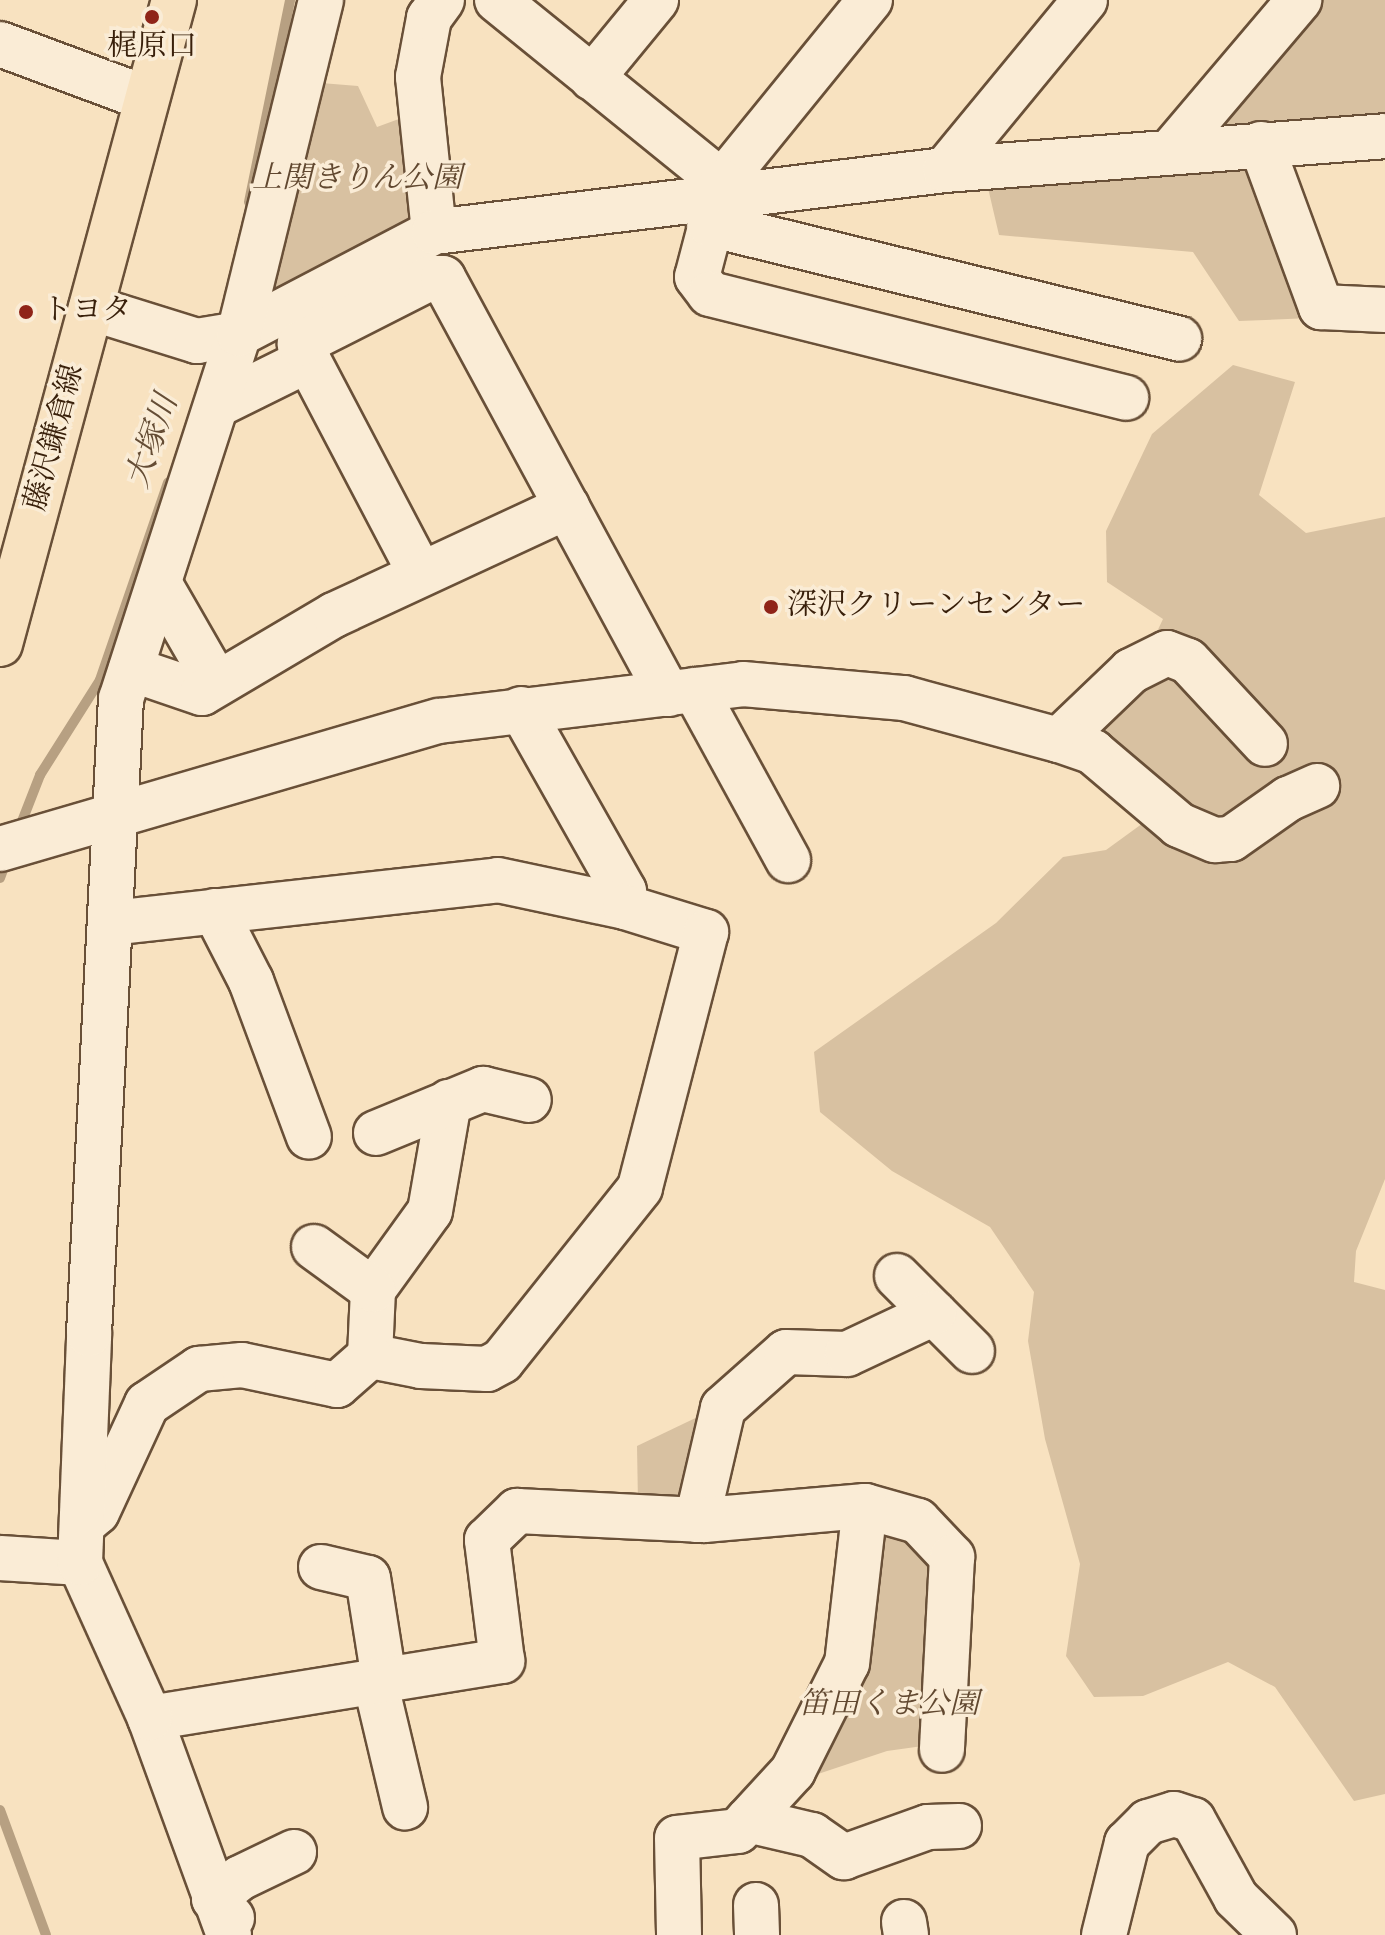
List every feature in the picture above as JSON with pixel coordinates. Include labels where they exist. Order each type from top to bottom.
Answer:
[{"type":"main road","name":"藤沢鎌倉線","points":[[0,644],[145,98],[174,0]]},
{"type":"street","points":[[247,1935],[221,1917],[150,1718],[80,1545],[121,699],[217,405],[250,328],[321,0]]},
{"type":"street","points":[[434,232],[418,77],[429,18],[442,0]]},
{"type":"street","points":[[497,0],[592,78],[716,201],[1179,339]]},
{"type":"street","points":[[592,78],[656,0]]},
{"type":"street","points":[[870,0],[716,201],[697,277],[710,294],[1126,398]]},
{"type":"street","points":[[945,170],[1085,0]]},
{"type":"street","points":[[1172,150],[1299,0]]},
{"type":"street","points":[[0,44],[145,98]]},
{"type":"street","points":[[91,308],[197,341],[250,328],[434,232],[716,201],[945,170],[1172,150],[1385,136]]},
{"type":"street","points":[[1261,144],[1321,307],[1385,310]]},
{"type":"street","points":[[217,405],[430,278],[443,278],[567,507],[788,860]]},
{"type":"street","points":[[250,328],[304,352],[420,573]]},
{"type":"street","points":[[131,669],[202,693],[334,615],[567,507]]},
{"type":"street","points":[[159,583],[217,684]]},
{"type":"street","points":[[1059,740],[1131,671],[1167,653],[1188,661],[1265,744]]},
{"type":"street","points":[[0,849],[363,739],[521,709],[743,684],[904,698],[1059,740],[1093,752],[1197,837],[1231,839],[1288,799],[1317,786]]},
{"type":"street","points":[[521,709],[624,891],[625,907]]},
{"type":"street","points":[[111,923],[498,880],[625,907],[708,936],[640,1188],[502,1361],[487,1369],[421,1366],[370,1356]]},
{"type":"street","points":[[215,911],[251,981],[309,1137]]},
{"type":"street","points":[[376,1133],[483,1089],[529,1100]]},
{"type":"street","points":[[80,1545],[147,1404],[199,1369],[242,1365],[337,1385],[370,1356],[373,1290],[408,1219],[449,1102]]},
{"type":"street","points":[[314,1247],[373,1290]]},
{"type":"street","points":[[897,1276],[972,1351]]},
{"type":"street","points":[[697,1520],[723,1408],[786,1352],[847,1354],[934,1313]]},
{"type":"street","points":[[150,1718],[502,1661],[487,1540],[517,1511],[697,1520],[865,1506],[918,1521],[952,1557],[942,1750]]},
{"type":"street","points":[[679,1935],[677,1838],[738,1831],[793,1771],[847,1663],[865,1506]]},
{"type":"street","points":[[0,1558],[80,1545]]},
{"type":"street","points":[[321,1567],[368,1578],[380,1680],[405,1807]]},
{"type":"street","points":[[1104,1935],[1127,1843],[1148,1822],[1174,1814],[1193,1820],[1236,1898],[1274,1935]]},
{"type":"street","points":[[748,1820],[812,1835],[844,1857],[936,1815]]},
{"type":"street","points":[[221,1917],[240,1878],[294,1852]]},
{"type":"green space","points":[[1318,0],[1385,0],[1385,120],[1229,128],[1221,118]]},
{"type":"green space","name":"上関きりん公園","points":[[321,83],[358,86],[377,127],[407,116],[419,215],[272,293]]},
{"type":"green space","points":[[1244,159],[1311,318],[1239,321],[1193,252],[999,235],[988,188]]},
{"type":"green space","points":[[1233,365],[1295,382],[1259,495],[1306,533],[1385,517],[1385,1179],[1356,1251],[1354,1282],[1385,1290],[1385,1794],[1354,1801],[1275,1687],[1228,1662],[1143,1696],[1094,1697],[1066,1656],[1080,1564],[1045,1439],[1028,1341],[1034,1292],[990,1227],[892,1171],[820,1112],[814,1052],[996,923],[1063,857],[1106,850],[1150,818],[1087,732],[1136,676],[1163,619],[1107,582],[1106,531],[1152,434]]},
{"type":"green space","points":[[708,1412],[685,1503],[638,1504],[637,1446]]},
{"type":"green space","name":"笛田くま公園","points":[[886,1530],[913,1538],[935,1561],[930,1745],[887,1751],[803,1779],[872,1537]]},
{"type":"waterway","name":"大塚川","points":[[249,202],[290,0]]},
{"type":"waterway","name":"大塚川","points":[[19,829],[40,775],[100,680],[168,482]]},
{"type":"waterway","name":"大塚川","points":[[0,878],[7,859]]},
{"type":"waterway","name":"大塚川","points":[[0,1810],[46,1935]]},
{"type":"place","name":"梶原口","points":[[152,17]]},
{"type":"place","name":"トヨタ","points":[[26,312]]},
{"type":"place","name":"深沢クリーンセンター","points":[[771,607]]}]
